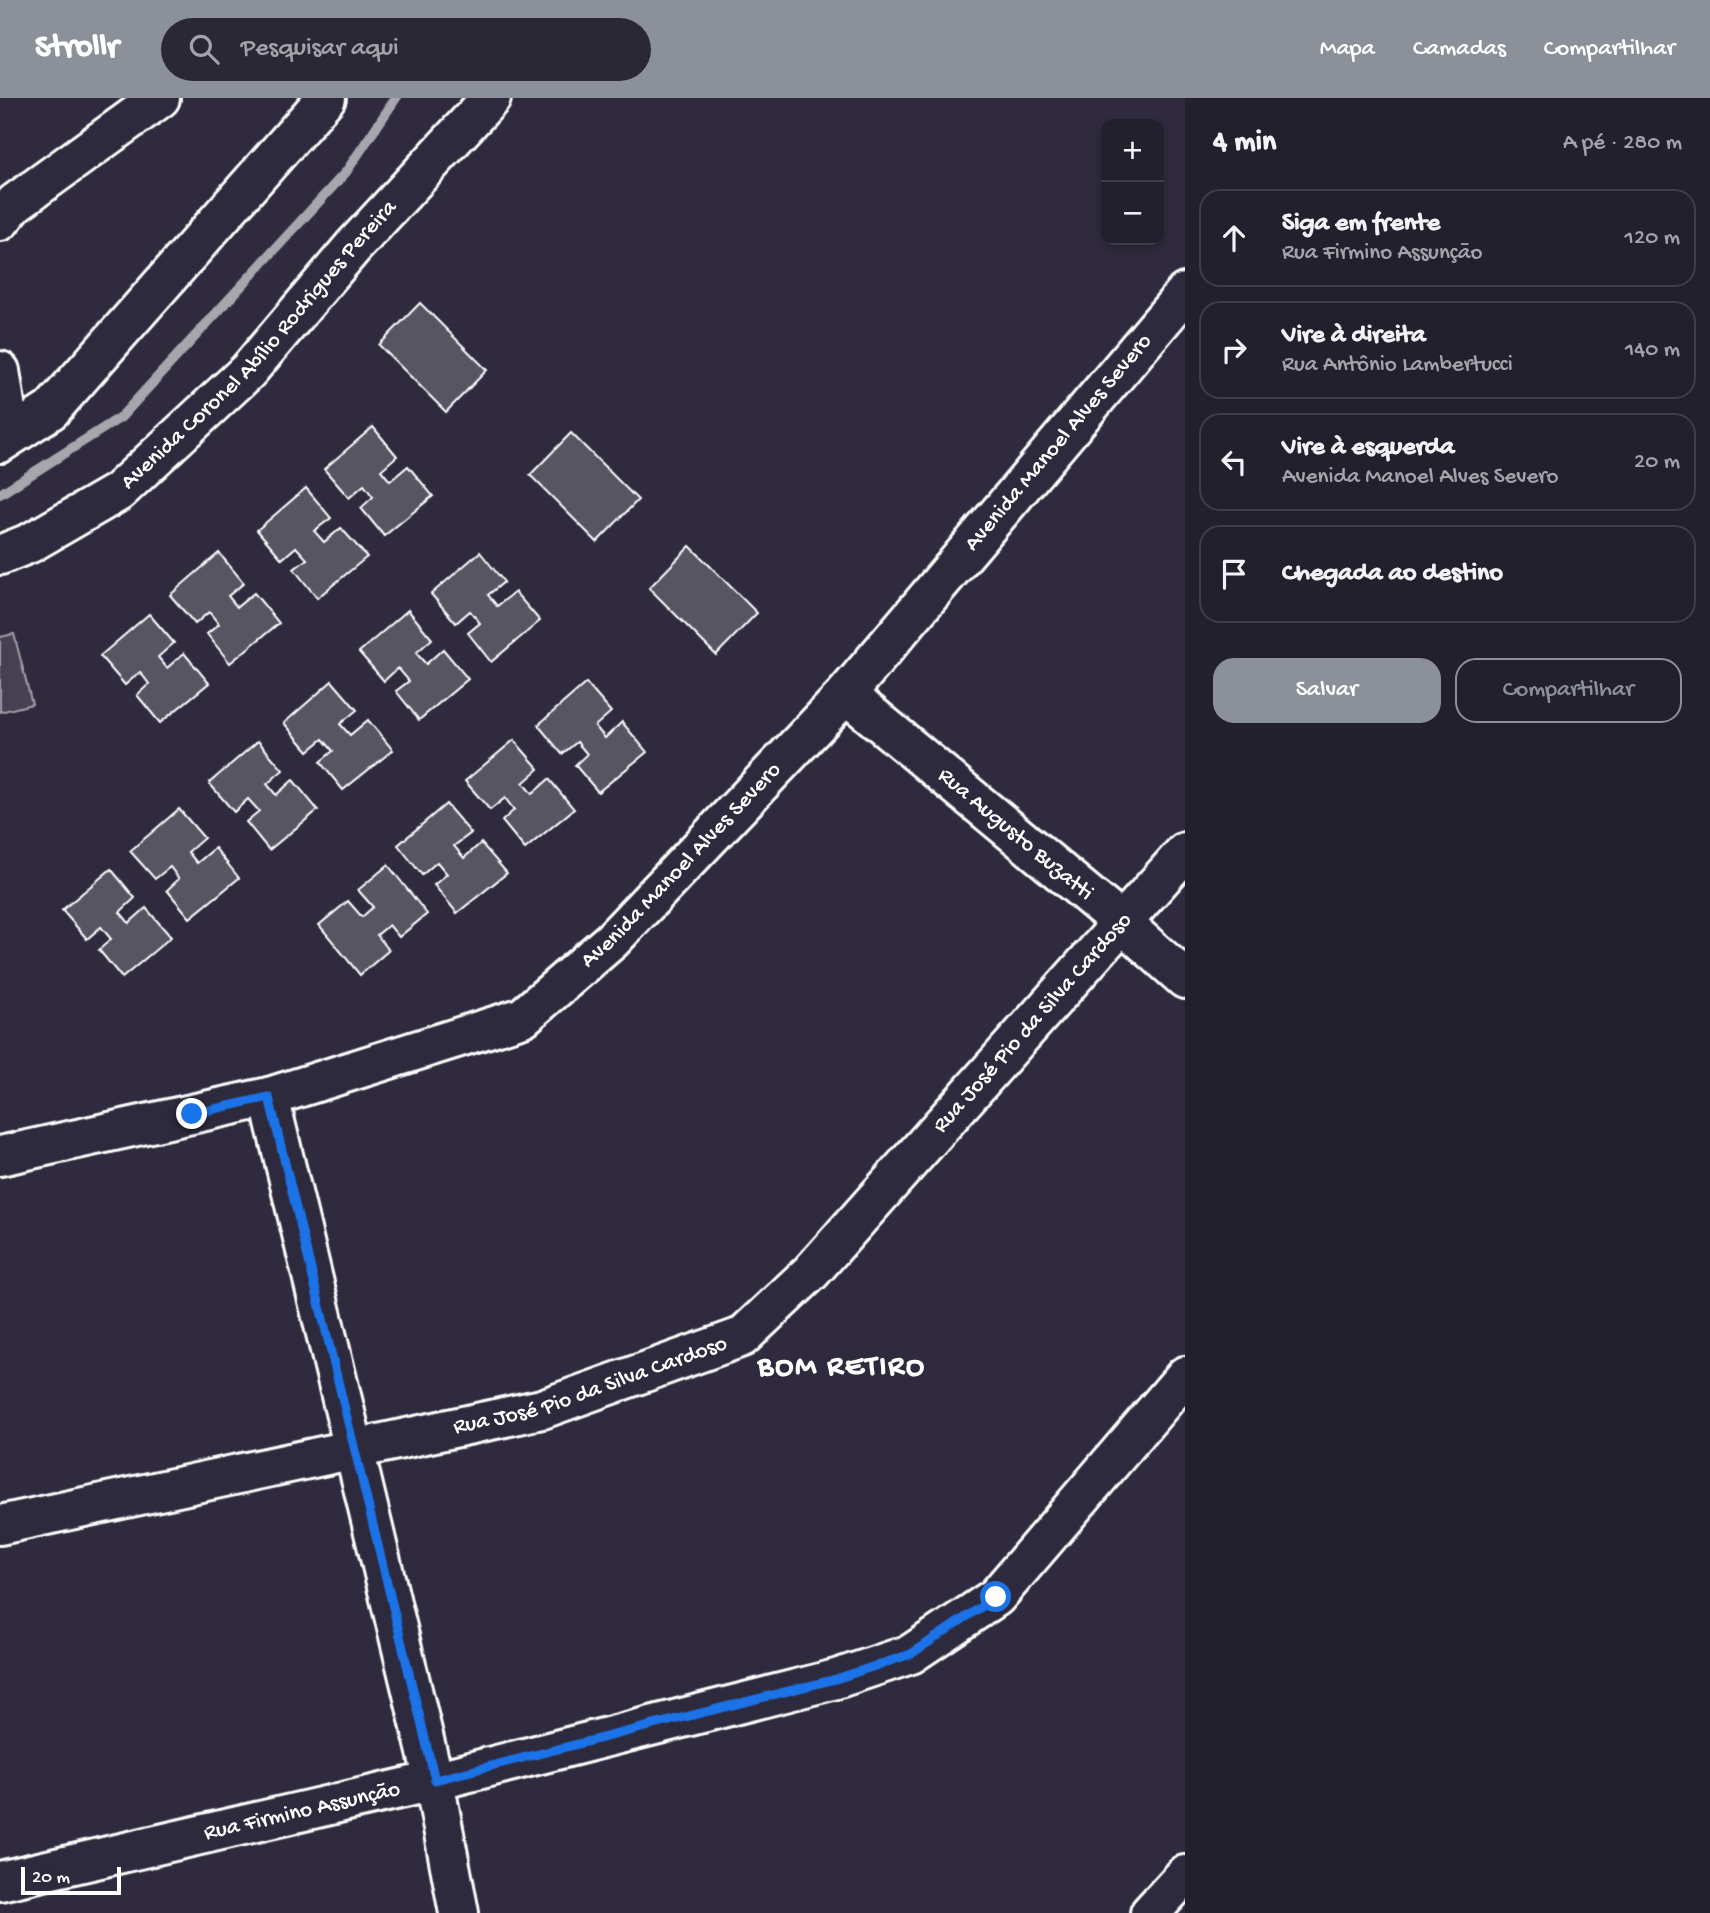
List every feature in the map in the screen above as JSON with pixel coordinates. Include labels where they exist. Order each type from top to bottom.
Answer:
[{"type":"street","points":[[0,221],[15,204],[160,98]]},
{"type":"street","points":[[0,371],[5,440],[51,411],[326,98]]},
{"type":"street","name":"Avenida Coronel Abílio Rodrigues Pereira","points":[[0,555],[30,543],[118,492],[128,483],[248,371],[353,247],[491,98]]},
{"type":"street","name":"Avenida Manoel Alves Severo","points":[[0,1156],[269,1097],[523,1017],[612,940],[846,694],[1185,293]]},
{"type":"street","name":"Rua Augusto Buzatti","points":[[846,694],[1122,923],[1185,979]]},
{"type":"street","name":"Rua José Pio da Silva Cardoso","points":[[0,1525],[542,1409],[741,1337],[811,1272],[1185,852]]},
{"type":"street","points":[[269,1097],[435,1780],[459,1913]]},
{"type":"street","name":"Rua Firmino Assunção","points":[[0,1881],[435,1780],[836,1679],[911,1654],[996,1597],[1185,1376]]},
{"type":"street","points":[[1150,1913],[1185,1875]]},
{"type":"shaded area","points":[[14,634],[32,704],[0,712],[0,637]]},
{"type":"building","points":[[420,303],[487,370],[446,412],[379,345]]},
{"type":"building","points":[[373,427],[397,456],[381,470],[390,481],[408,466],[433,496],[384,536],[361,508],[373,497],[364,485],[349,498],[324,469]]},
{"type":"building","points":[[571,433],[638,500],[597,542],[530,475]]},
{"type":"building","points":[[306,488],[331,518],[314,531],[324,542],[341,528],[367,557],[317,598],[294,569],[307,559],[296,547],[282,559],[257,530]]},
{"type":"building","points":[[690,546],[757,613],[716,655],[649,588]]},
{"type":"building","points":[[480,552],[504,582],[488,595],[497,606],[515,592],[540,621],[491,662],[468,633],[480,623],[470,611],[456,623],[431,594]]},
{"type":"building","points":[[219,553],[244,583],[228,596],[237,607],[254,593],[279,623],[230,663],[207,634],[219,624],[209,612],[195,624],[170,595]]},
{"type":"building","points":[[408,610],[432,639],[416,653],[426,664],[443,649],[468,679],[419,720],[396,691],[409,681],[398,668],[384,681],[359,652]]},
{"type":"building","points":[[149,614],[174,643],[158,657],[167,668],[184,653],[209,683],[160,723],[137,695],[149,684],[140,672],[125,685],[100,656]]},
{"type":"building","points":[[332,681],[357,710],[340,724],[350,735],[368,720],[393,750],[343,790],[320,762],[333,751],[323,739],[308,751],[284,723]]},
{"type":"building","points":[[586,683],[611,712],[595,726],[605,738],[622,722],[647,752],[598,792],[575,765],[587,754],[577,742],[562,754],[538,725]]},
{"type":"building","points":[[514,740],[539,769],[523,783],[532,794],[549,779],[574,809],[525,849],[502,821],[514,810],[505,798],[490,810],[465,781]]},
{"type":"building","points":[[258,741],[283,770],[267,784],[276,795],[293,780],[318,810],[269,850],[246,822],[259,811],[248,799],[234,812],[209,783]]},
{"type":"building","points":[[446,804],[471,833],[454,846],[464,858],[481,843],[507,873],[457,913],[434,885],[447,874],[437,862],[422,875],[398,845]]},
{"type":"building","points":[[179,809],[204,838],[188,852],[197,863],[215,848],[239,878],[190,918],[167,890],[179,879],[170,867],[155,879],[130,851]]},
{"type":"building","points":[[388,865],[427,914],[399,937],[389,925],[377,935],[389,950],[360,975],[319,925],[348,901],[362,917],[373,907],[358,890]]},
{"type":"building","points":[[111,869],[135,898],[120,912],[129,923],[146,908],[171,937],[122,978],[99,950],[111,939],[101,927],[87,939],[62,910]]},
{"type":"waterway","points":[[0,494],[121,417],[346,172],[396,98]]},
{"type":"district","name":"BOM RETIRO","points":[[842,1368]]},
{"type":"route","points":[[192,1114],[269,1097],[435,1780],[836,1679],[911,1654],[996,1597]]}]
